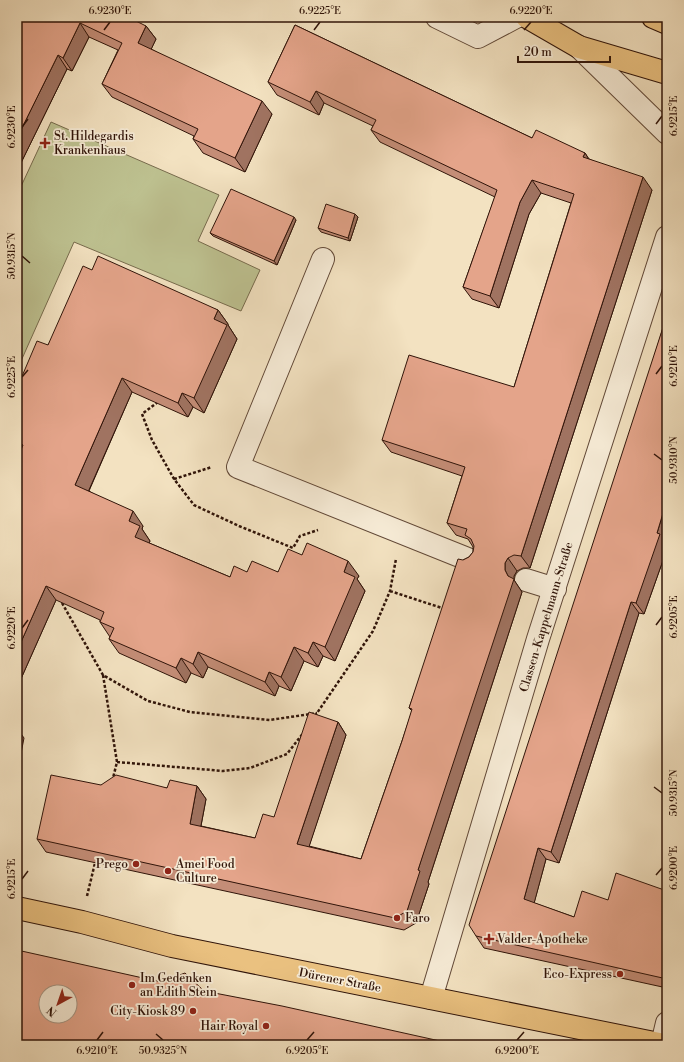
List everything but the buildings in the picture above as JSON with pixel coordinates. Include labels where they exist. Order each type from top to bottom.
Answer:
[{"type":"main road","points":[[527,17],[579,47],[667,73]]},
{"type":"main road","points":[[652,17],[667,23]]},
{"type":"main road","name":"Dürener Straße","points":[[17,908],[82,922],[172,946],[663,1045]]},
{"type":"street","points":[[437,17],[478,37],[516,17]]},
{"type":"street","points":[[579,47],[667,133]]},
{"type":"street","name":"Classen-Kappelmann-Straße","points":[[431,998],[555,589],[667,237]]},
{"type":"street","points":[[323,259],[238,466],[470,560]]},
{"type":"street","points":[[526,580],[555,589]]},
{"type":"street","points":[[663,1045],[667,1023]]},
{"type":"path","points":[[162,399],[142,414],[152,440],[174,480],[194,505],[293,548],[300,536],[317,530],[324,532]]},
{"type":"path","points":[[174,480],[227,462],[238,466]]},
{"type":"path","points":[[313,719],[372,631],[390,591],[395,560],[408,535]]},
{"type":"path","points":[[390,591],[448,610]]},
{"type":"path","points":[[62,603],[103,675],[117,762],[112,784]]},
{"type":"path","points":[[103,675],[148,701],[190,712],[270,720],[317,713]]},
{"type":"path","points":[[117,762],[223,771],[250,768],[287,754],[304,731]]},
{"type":"path","points":[[82,922],[95,863]]},
{"type":"green space","points":[[51,122],[219,195],[198,241],[260,270],[241,311],[74,242],[17,370],[17,195]]},
{"type":"place","name":"St. Hildegardis Krankenhaus","points":[[45,143]]},
{"type":"place","name":"Prego","points":[[136,864]]},
{"type":"place","name":"Amei Food Culture","points":[[168,871]]},
{"type":"place","name":"Faro","points":[[397,918]]},
{"type":"place","name":"Valder-Apotheke","points":[[489,939]]},
{"type":"place","name":"Eco-Express","points":[[620,974]]},
{"type":"place","name":"Im Gedenken an Edith Stein","points":[[132,985]]},
{"type":"place","name":"City-Kiosk 89","points":[[193,1011]]},
{"type":"place","name":"Hair Royal","points":[[266,1026]]}]
